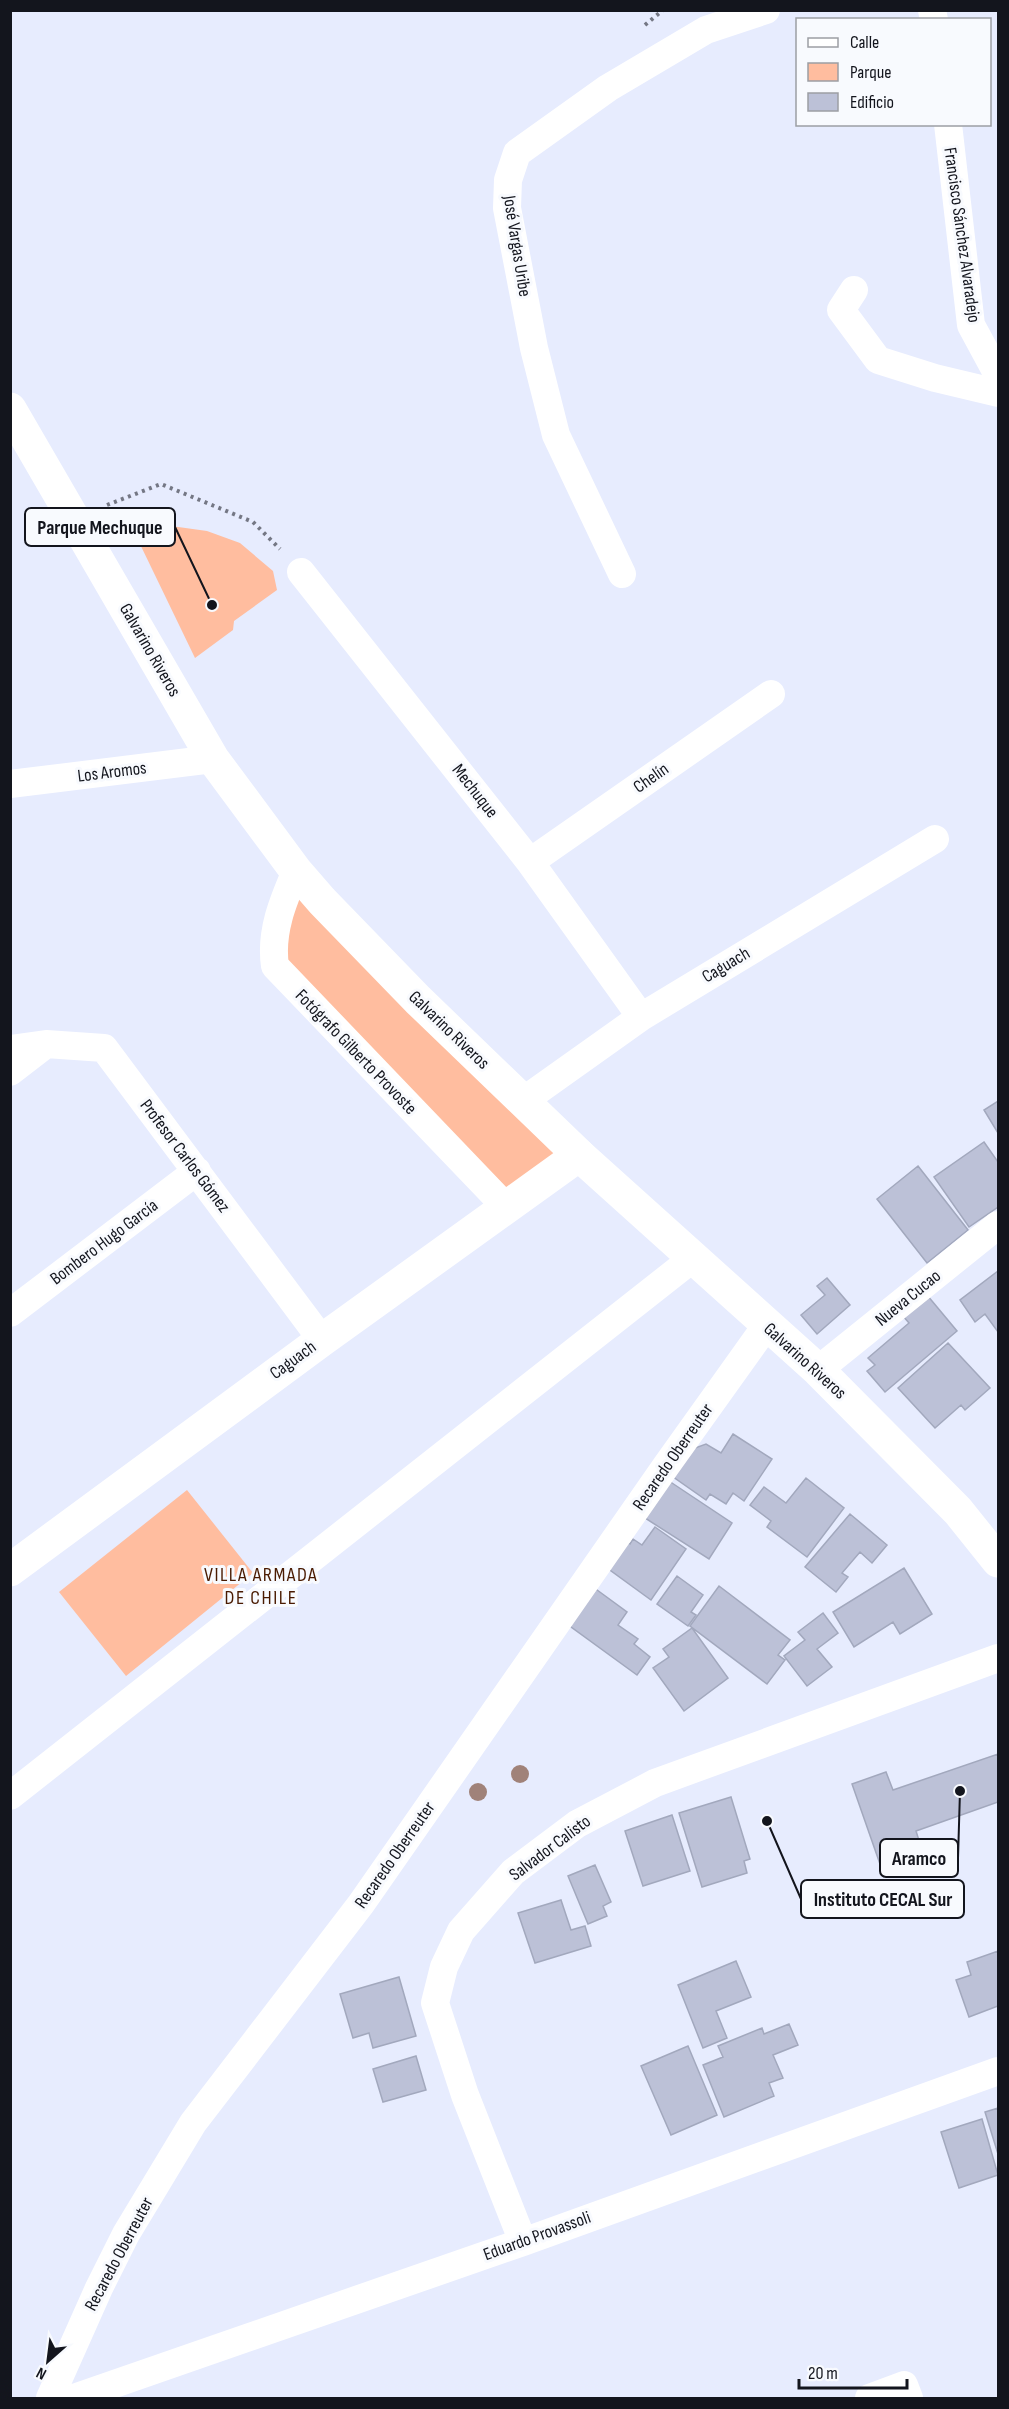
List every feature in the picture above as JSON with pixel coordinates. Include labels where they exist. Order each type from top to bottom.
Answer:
[{"type":"main road","name":"Galvarino Riveros","points":[[10,409],[213,759],[296,871],[410,992],[579,1155],[818,1371],[958,1511],[999,1562]]},
{"type":"main road","name":"Caguach","points":[[10,1570],[322,1340],[579,1155]]},
{"type":"street","name":"José Vargas Uribe","points":[[622,574],[556,435],[534,348],[507,208],[508,180],[517,153],[608,88],[706,30],[766,10]]},
{"type":"street","name":"Francisco Sánchez Alvaradejo","points":[[948,126],[971,325],[999,375]]},
{"type":"street","points":[[854,290],[841,310],[878,360],[934,378],[999,393]]},
{"type":"street","name":"Mechuque","points":[[301,572],[530,862],[641,1017]]},
{"type":"street","name":"Chelín","points":[[530,862],[771,694]]},
{"type":"street","name":"Los Aromos","points":[[10,784],[213,759]]},
{"type":"street","name":"Caguach","points":[[523,1101],[641,1017],[935,839]]},
{"type":"street","name":"Fotógrafo Gilberto Provoste","points":[[296,871],[278,921],[273,944],[275,966],[507,1208]]},
{"type":"street","points":[[10,1072],[46,1044]]},
{"type":"street","name":"Profesor Carlos Gómez","points":[[10,1049],[46,1044],[104,1048],[322,1340]]},
{"type":"street","name":"Bombero Hugo García","points":[[10,1313],[197,1171]]},
{"type":"street","name":"Nueva Cucao","points":[[818,1371],[999,1225]]},
{"type":"street","points":[[10,1796],[692,1259]]},
{"type":"street","name":"Recaredo Oberreuter","points":[[50,2398],[126,2234],[193,2123],[361,1904],[659,1475],[766,1326]]},
{"type":"street","name":"Salvador Calisto","points":[[523,2242],[465,2095],[435,2003],[444,1967],[461,1930],[513,1872],[578,1824],[655,1783],[999,1658]]},
{"type":"street","name":"Eduardo Provassoli","points":[[74,2398],[523,2242],[999,2071]]},
{"type":"street","points":[[869,2398],[904,2385],[909,2398]]},
{"type":"path","points":[[74,518],[161,484],[253,522],[301,572]]},
{"type":"green space","points":[[164,525],[207,531],[240,543],[273,571],[277,590],[234,621],[233,630],[195,658],[138,540]]},
{"type":"green space","points":[[300,893],[561,1152],[509,1191],[288,963],[285,939]]},
{"type":"green space","points":[[187,1490],[253,1573],[126,1676],[59,1592]]},
{"type":"building","points":[[998,1101],[998,1133],[984,1110]]},
{"type":"building","points":[[984,1142],[998,1162],[998,1207],[969,1227],[934,1177]]},
{"type":"building","points":[[918,1166],[968,1230],[927,1263],[877,1199]]},
{"type":"building","points":[[998,1271],[998,1332],[985,1314],[975,1322],[960,1300]]},
{"type":"building","points":[[827,1278],[850,1305],[817,1334],[801,1315],[825,1295],[817,1286]]},
{"type":"building","points":[[927,1295],[957,1331],[885,1392],[867,1371],[875,1365],[868,1358],[909,1323],[903,1316]]},
{"type":"building","points":[[948,1343],[990,1388],[965,1410],[961,1405],[935,1428],[898,1388]]},
{"type":"building","points":[[733,1434],[772,1459],[744,1501],[733,1493],[726,1504],[710,1494],[706,1500],[669,1474],[684,1452],[706,1444],[721,1453]]},
{"type":"building","points":[[806,1478],[844,1508],[807,1557],[767,1527],[771,1521],[750,1505],[764,1487],[786,1503]]},
{"type":"building","points":[[669,1481],[732,1523],[709,1559],[645,1518]]},
{"type":"building","points":[[850,1514],[887,1545],[872,1563],[860,1552],[842,1573],[848,1577],[836,1592],[805,1567]]},
{"type":"building","points":[[655,1527],[686,1549],[651,1600],[603,1565],[622,1538],[630,1544],[633,1539],[642,1545]]},
{"type":"building","points":[[904,1568],[932,1614],[900,1634],[893,1622],[854,1647],[833,1612]]},
{"type":"building","points":[[677,1576],[703,1595],[691,1612],[696,1615],[688,1626],[657,1604]]},
{"type":"building","points":[[719,1586],[790,1640],[778,1655],[785,1660],[767,1684],[690,1626]]},
{"type":"building","points":[[593,1587],[627,1612],[618,1625],[638,1639],[634,1644],[650,1657],[637,1675],[567,1624]]},
{"type":"building","points":[[823,1613],[838,1633],[817,1649],[832,1667],[807,1686],[784,1656],[805,1640],[798,1632]]},
{"type":"building","points":[[692,1628],[728,1678],[684,1711],[653,1668],[669,1657],[663,1649]]},
{"type":"building","points":[[998,1754],[998,1802],[916,1831],[922,1850],[880,1864],[852,1784],[886,1772],[893,1790]]},
{"type":"building","points":[[731,1797],[750,1859],[744,1861],[747,1873],[702,1887],[679,1813]]},
{"type":"building","points":[[672,1815],[690,1871],[643,1886],[625,1831]]},
{"type":"building","points":[[595,1865],[611,1902],[603,1906],[607,1916],[588,1924],[568,1876]]},
{"type":"building","points":[[561,1900],[571,1930],[585,1926],[591,1946],[535,1963],[518,1913]]},
{"type":"building","points":[[998,1951],[998,2006],[969,2017],[956,1980],[971,1975],[967,1962]]},
{"type":"building","points":[[736,1961],[751,1997],[716,2011],[727,2038],[703,2048],[678,1985]]},
{"type":"building","points":[[399,1977],[416,2036],[373,2048],[369,2033],[353,2038],[340,1994]]},
{"type":"building","points":[[789,2024],[798,2045],[773,2055],[783,2078],[769,2083],[774,2096],[724,2117],[703,2065],[723,2057],[718,2046],[762,2028],[764,2034]]},
{"type":"building","points":[[688,2046],[717,2115],[671,2135],[641,2066]]},
{"type":"building","points":[[416,2056],[426,2090],[383,2102],[373,2069]]},
{"type":"building","points":[[998,2108],[998,2154],[985,2112]]},
{"type":"building","points":[[982,2119],[998,2175],[959,2188],[941,2132]]},
{"type":"place","name":"Parque Mechuque","points":[[212,605]]},
{"type":"place","name":"Aramco","points":[[960,1791]]},
{"type":"place","name":"Instituto CECAL Sur","points":[[767,1821]]},
{"type":"district","name":"VILLA ARMADA DE CHILE","points":[[261,1586]]}]
